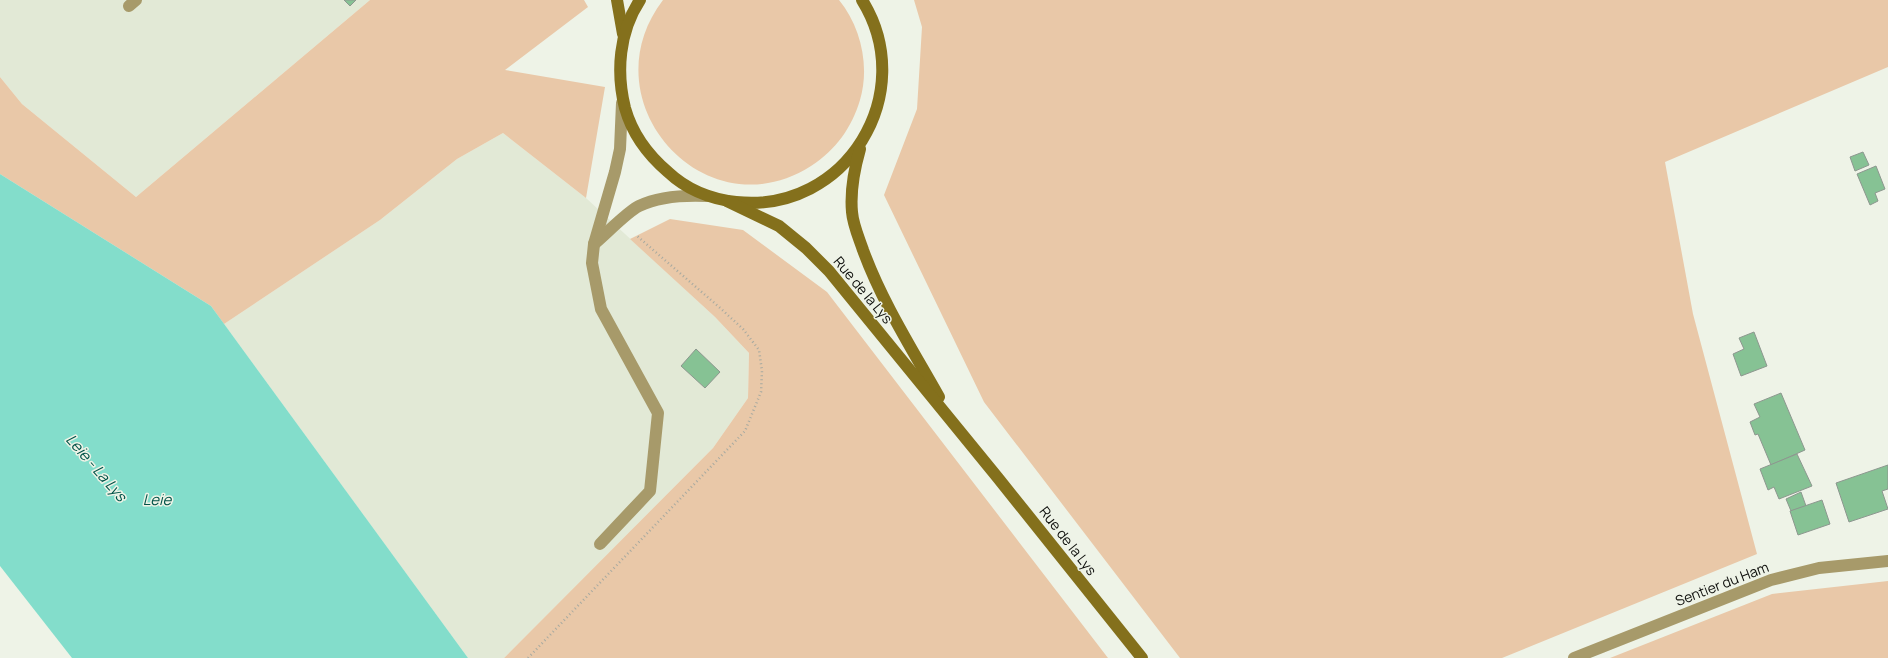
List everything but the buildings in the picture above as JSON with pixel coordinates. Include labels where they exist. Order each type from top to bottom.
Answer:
[{"type":"main road","points":[[617,0],[624,38]]},
{"type":"main road","points":[[640,0],[630,20],[624,38],[620,64],[622,96],[630,121],[646,150],[673,178],[708,196],[727,201],[746,203],[785,199],[821,183],[837,171],[851,157],[863,141],[872,124],[882,85],[881,46],[875,26],[865,3]]},
{"type":"main road","name":"Rue de la Lys","points":[[863,141],[854,169],[851,191],[852,213],[857,232],[869,264],[887,304],[955,424]]},
{"type":"main road","name":"Rue de la Lys","points":[[727,201],[779,226],[806,248],[853,300],[888,345],[955,424],[1142,658]]},
{"type":"street","points":[[600,544],[650,491],[658,413],[601,309],[592,263],[594,244],[616,172],[620,149],[622,96]]},
{"type":"street","points":[[594,244],[638,206],[660,199],[685,195],[708,196]]},
{"type":"street","name":"Sentier du Ham","points":[[1574,658],[1771,580],[1819,568],[1888,561]]},
{"type":"shaded area","points":[[0,0],[370,0],[136,197],[22,104],[0,77]]},
{"type":"shaded area","points":[[370,0],[584,0],[588,7],[505,70],[605,87],[586,198],[503,133],[457,159],[380,220],[224,324],[211,306],[0,174],[0,77],[22,104],[136,197]]},
{"type":"shaded area","points":[[663,0],[839,0],[853,22],[862,47],[864,61],[863,87],[860,100],[848,129],[828,153],[820,160],[811,166],[771,183],[732,183],[697,170],[668,146],[648,115],[639,78],[643,39]]},
{"type":"shaded area","points":[[914,0],[1888,0],[1888,67],[1665,162],[1693,314],[1757,554],[1502,658],[1180,658],[984,402],[884,195],[917,109],[922,27]]},
{"type":"shaded area","points":[[503,133],[586,198],[715,317],[749,353],[748,398],[713,448],[504,658],[468,658],[224,324],[380,220],[457,159]]},
{"type":"shaded area","points":[[670,219],[743,230],[827,292],[1108,658],[504,658],[713,448],[748,398],[749,353],[715,317],[630,239]]},
{"type":"shaded area","points":[[1888,581],[1888,658],[1610,658],[1772,594]]},
{"type":"water","name":"Leie","points":[[0,174],[211,306],[468,658],[72,658],[0,566]]},
{"type":"water label","name":"Leie - La Lys","points":[[96,468]]}]
